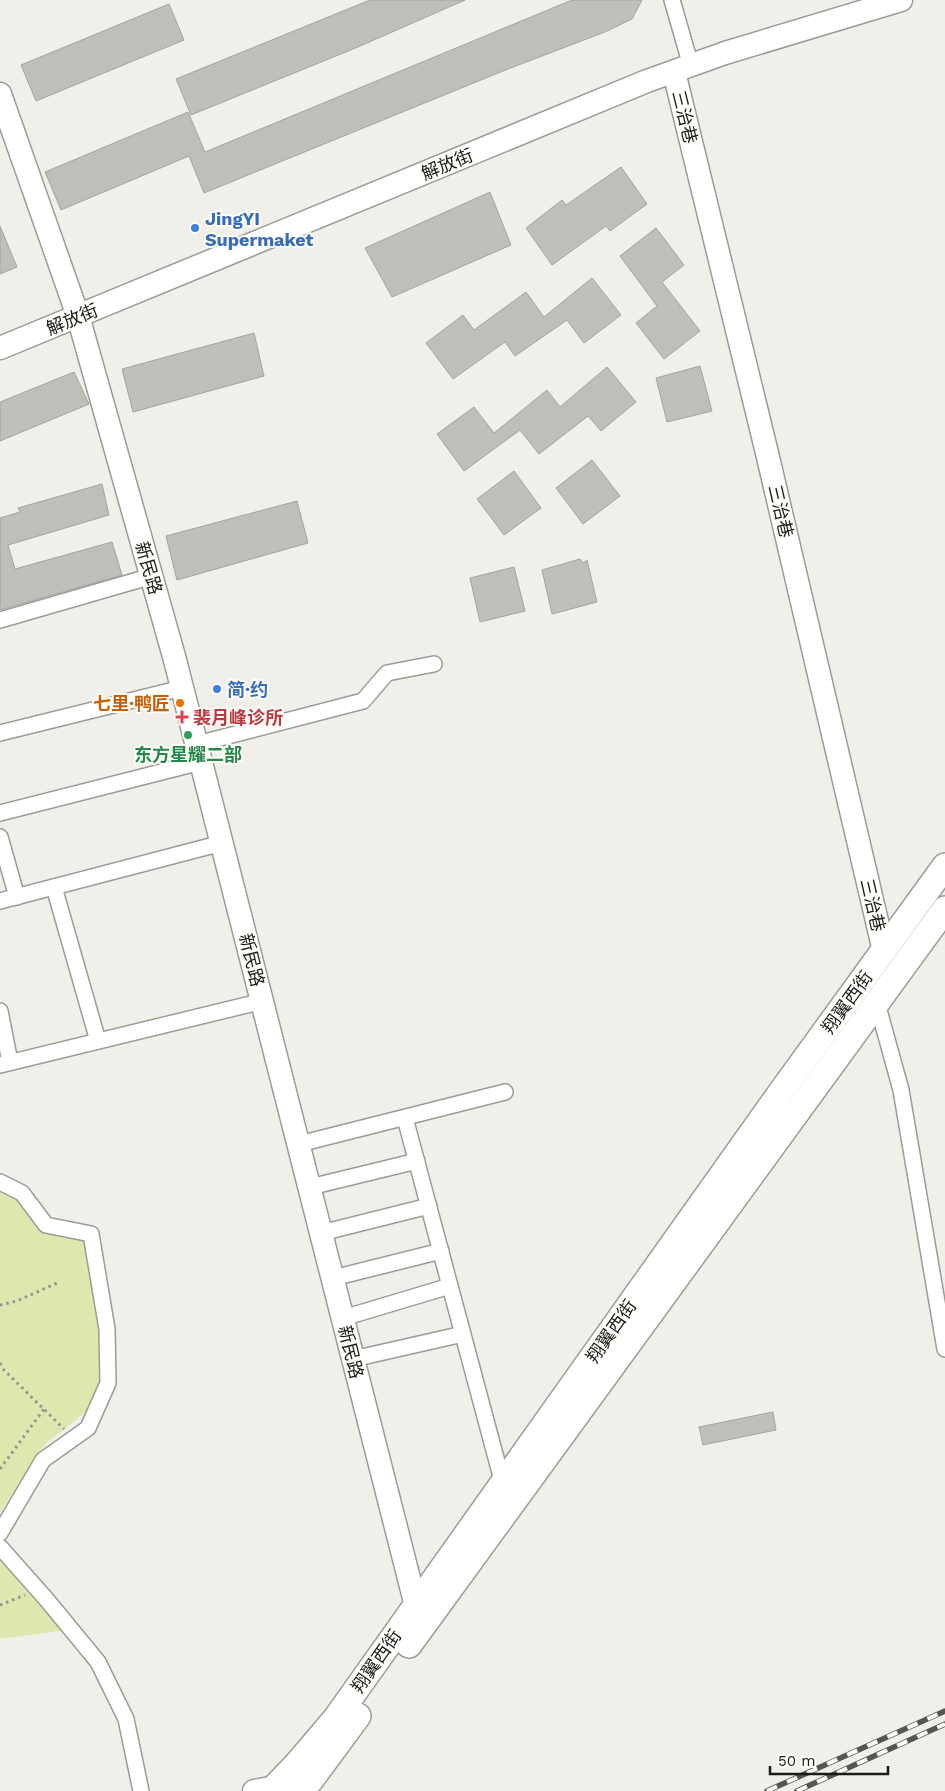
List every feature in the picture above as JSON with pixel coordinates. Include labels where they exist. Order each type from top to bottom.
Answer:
[{"type":"main road","name":"翔翼西街","points":[[267,1790],[296,1765],[336,1718],[945,866]]},
{"type":"main road","name":"翔翼西街","points":[[305,1786],[945,909]]},
{"type":"street","points":[[672,0],[684,63],[859,0]]},
{"type":"street","name":"解放街","points":[[0,348],[76,310],[684,63],[726,53],[901,0]]},
{"type":"street","name":"三治巷","points":[[684,63],[767,453],[884,951]]},
{"type":"street","name":"新民路","points":[[0,94],[76,310],[152,576],[263,1002],[416,1606]]},
{"type":"street","points":[[0,334],[76,310]]},
{"type":"street","points":[[0,620],[152,576]]},
{"type":"street","points":[[0,813],[363,702],[387,673],[434,664]]},
{"type":"street","points":[[0,733],[182,688]]},
{"type":"street","points":[[0,837],[17,897]]},
{"type":"street","points":[[0,901],[222,843]]},
{"type":"street","points":[[54,887],[98,1041]]},
{"type":"street","points":[[0,1011],[5,1064],[263,1002]]},
{"type":"street","points":[[877,1003],[901,1090],[945,1348]]},
{"type":"street","points":[[299,1144],[505,1092]]},
{"type":"street","points":[[405,1118],[503,1484]]},
{"type":"street","points":[[310,1186],[417,1160]]},
{"type":"street","points":[[0,1182],[22,1193],[46,1225],[91,1234],[107,1329],[108,1383],[88,1428],[43,1460],[0,1533]]},
{"type":"street","points":[[322,1233],[429,1206]]},
{"type":"street","points":[[333,1278],[441,1251]]},
{"type":"street","points":[[343,1318],[450,1286]]},
{"type":"street","points":[[353,1359],[463,1334]]},
{"type":"street","points":[[0,1547],[98,1662],[126,1719],[141,1791]]},
{"type":"street","points":[[267,1790],[305,1786]]},
{"type":"path","points":[[0,1305],[17,1301],[57,1283]]},
{"type":"path","points":[[0,1363],[4,1370],[75,1437]]},
{"type":"path","points":[[0,1469],[44,1409]]},
{"type":"path","points":[[0,1605],[38,1590]]},
{"type":"green space","points":[[0,1182],[28,1195],[50,1232],[91,1234],[107,1329],[100,1401],[44,1445],[0,1512]]},
{"type":"green space","points":[[0,1548],[61,1631],[0,1639]]},
{"type":"building","points":[[370,0],[465,0],[358,47],[191,115],[176,79]]},
{"type":"building","points":[[572,0],[642,0],[632,19],[605,32],[508,69],[204,193],[189,156],[61,210],[45,172],[188,112],[205,152]]},
{"type":"building","points":[[169,4],[184,40],[36,101],[21,65]]},
{"type":"building","points":[[621,167],[647,204],[610,231],[606,226],[552,265],[526,228],[562,200],[566,205]]},
{"type":"building","points":[[490,192],[511,245],[392,297],[365,248]]},
{"type":"building","points":[[0,226],[17,267],[0,274]]},
{"type":"building","points":[[656,228],[684,265],[662,282],[700,331],[664,359],[636,323],[657,306],[620,256]]},
{"type":"building","points":[[592,278],[621,315],[584,343],[567,320],[515,356],[505,342],[453,379],[426,343],[463,315],[474,330],[526,292],[544,317]]},
{"type":"building","points":[[254,333],[264,376],[133,412],[122,369]]},
{"type":"building","points":[[700,366],[712,411],[667,422],[656,378]]},
{"type":"building","points":[[607,367],[636,402],[601,431],[588,416],[539,454],[520,430],[464,471],[437,434],[474,407],[494,433],[547,390],[560,407]]},
{"type":"building","points":[[74,372],[89,404],[0,441],[0,402]]},
{"type":"building","points":[[592,460],[620,496],[583,524],[556,488]]},
{"type":"building","points":[[514,471],[541,508],[504,535],[477,499]]},
{"type":"building","points":[[102,484],[109,515],[8,545],[15,569],[112,542],[122,575],[0,610],[0,518],[20,512],[18,508]]},
{"type":"building","points":[[297,501],[308,543],[177,580],[166,536]]},
{"type":"building","points":[[580,559],[583,563],[587,560],[597,602],[552,614],[542,570]]},
{"type":"building","points":[[514,567],[525,611],[480,622],[470,578]]},
{"type":"building","points":[[773,1412],[776,1430],[703,1445],[699,1427]]},
{"type":"railway","points":[[767,1791],[945,1711]]},
{"type":"railway","points":[[797,1791],[945,1724]]},
{"type":"place","name":"JingYI Supermaket","points":[[195,228]]},
{"type":"place","name":"简·约","points":[[217,689]]},
{"type":"place","name":"七里·鸭匠","points":[[180,703]]},
{"type":"place","name":"裴月峰诊所","points":[[182,717]]},
{"type":"place","name":"东方星耀二部","points":[[188,735]]}]
